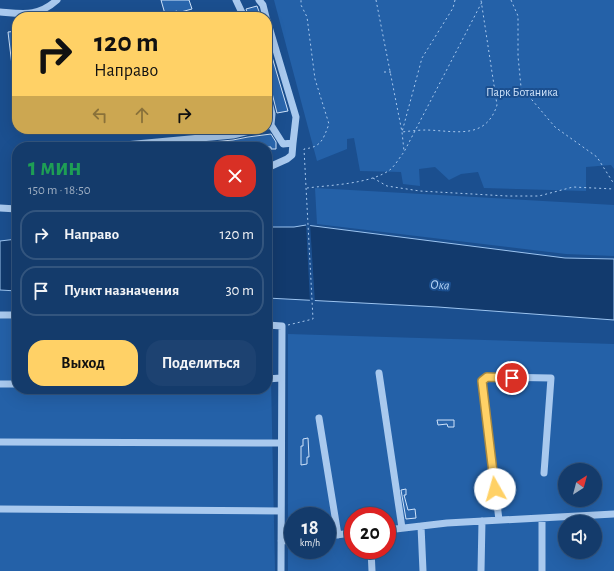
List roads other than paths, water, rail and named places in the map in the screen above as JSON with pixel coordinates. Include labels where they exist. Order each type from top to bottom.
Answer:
[{"type":"street","points":[[35,12],[50,6],[57,0]]},
{"type":"street","points":[[236,0],[242,12]]},
{"type":"street","points":[[258,0],[263,5],[265,12]]},
{"type":"street","points":[[0,12],[12,13]]},
{"type":"street","points":[[272,37],[296,117],[292,154],[287,159],[272,166]]},
{"type":"street","points":[[272,130],[283,144],[294,143]]},
{"type":"street","points":[[157,142],[237,134]]},
{"type":"street","points":[[0,208],[12,209]]},
{"type":"street","points":[[0,315],[12,315]]},
{"type":"street","points":[[272,325],[282,326],[280,571]]},
{"type":"street","points":[[379,373],[402,528]]},
{"type":"street","points":[[499,520],[482,381],[487,377],[551,378],[544,473]]},
{"type":"street","points":[[272,379],[281,378]]},
{"type":"street","points":[[0,384],[12,384]]},
{"type":"street","points":[[320,418],[338,535],[344,534]]},
{"type":"street","points":[[0,442],[281,443]]},
{"type":"street","points":[[0,509],[281,511]]},
{"type":"street","points":[[396,529],[482,521],[614,514]]},
{"type":"street","points":[[542,518],[542,571]]},
{"type":"street","points":[[482,521],[482,571]]},
{"type":"street","points":[[421,526],[423,571]]},
{"type":"street","points":[[371,559],[372,571]]},
{"type":"water","name":"Ока","points":[[306,225],[565,258],[614,259],[614,320],[438,307],[272,298],[272,227],[294,227]]},
{"type":"water","points":[[12,240],[12,291],[0,290],[0,241]]},
{"type":"park label","name":"Парк Ботаника","points":[[522,92]]}]
